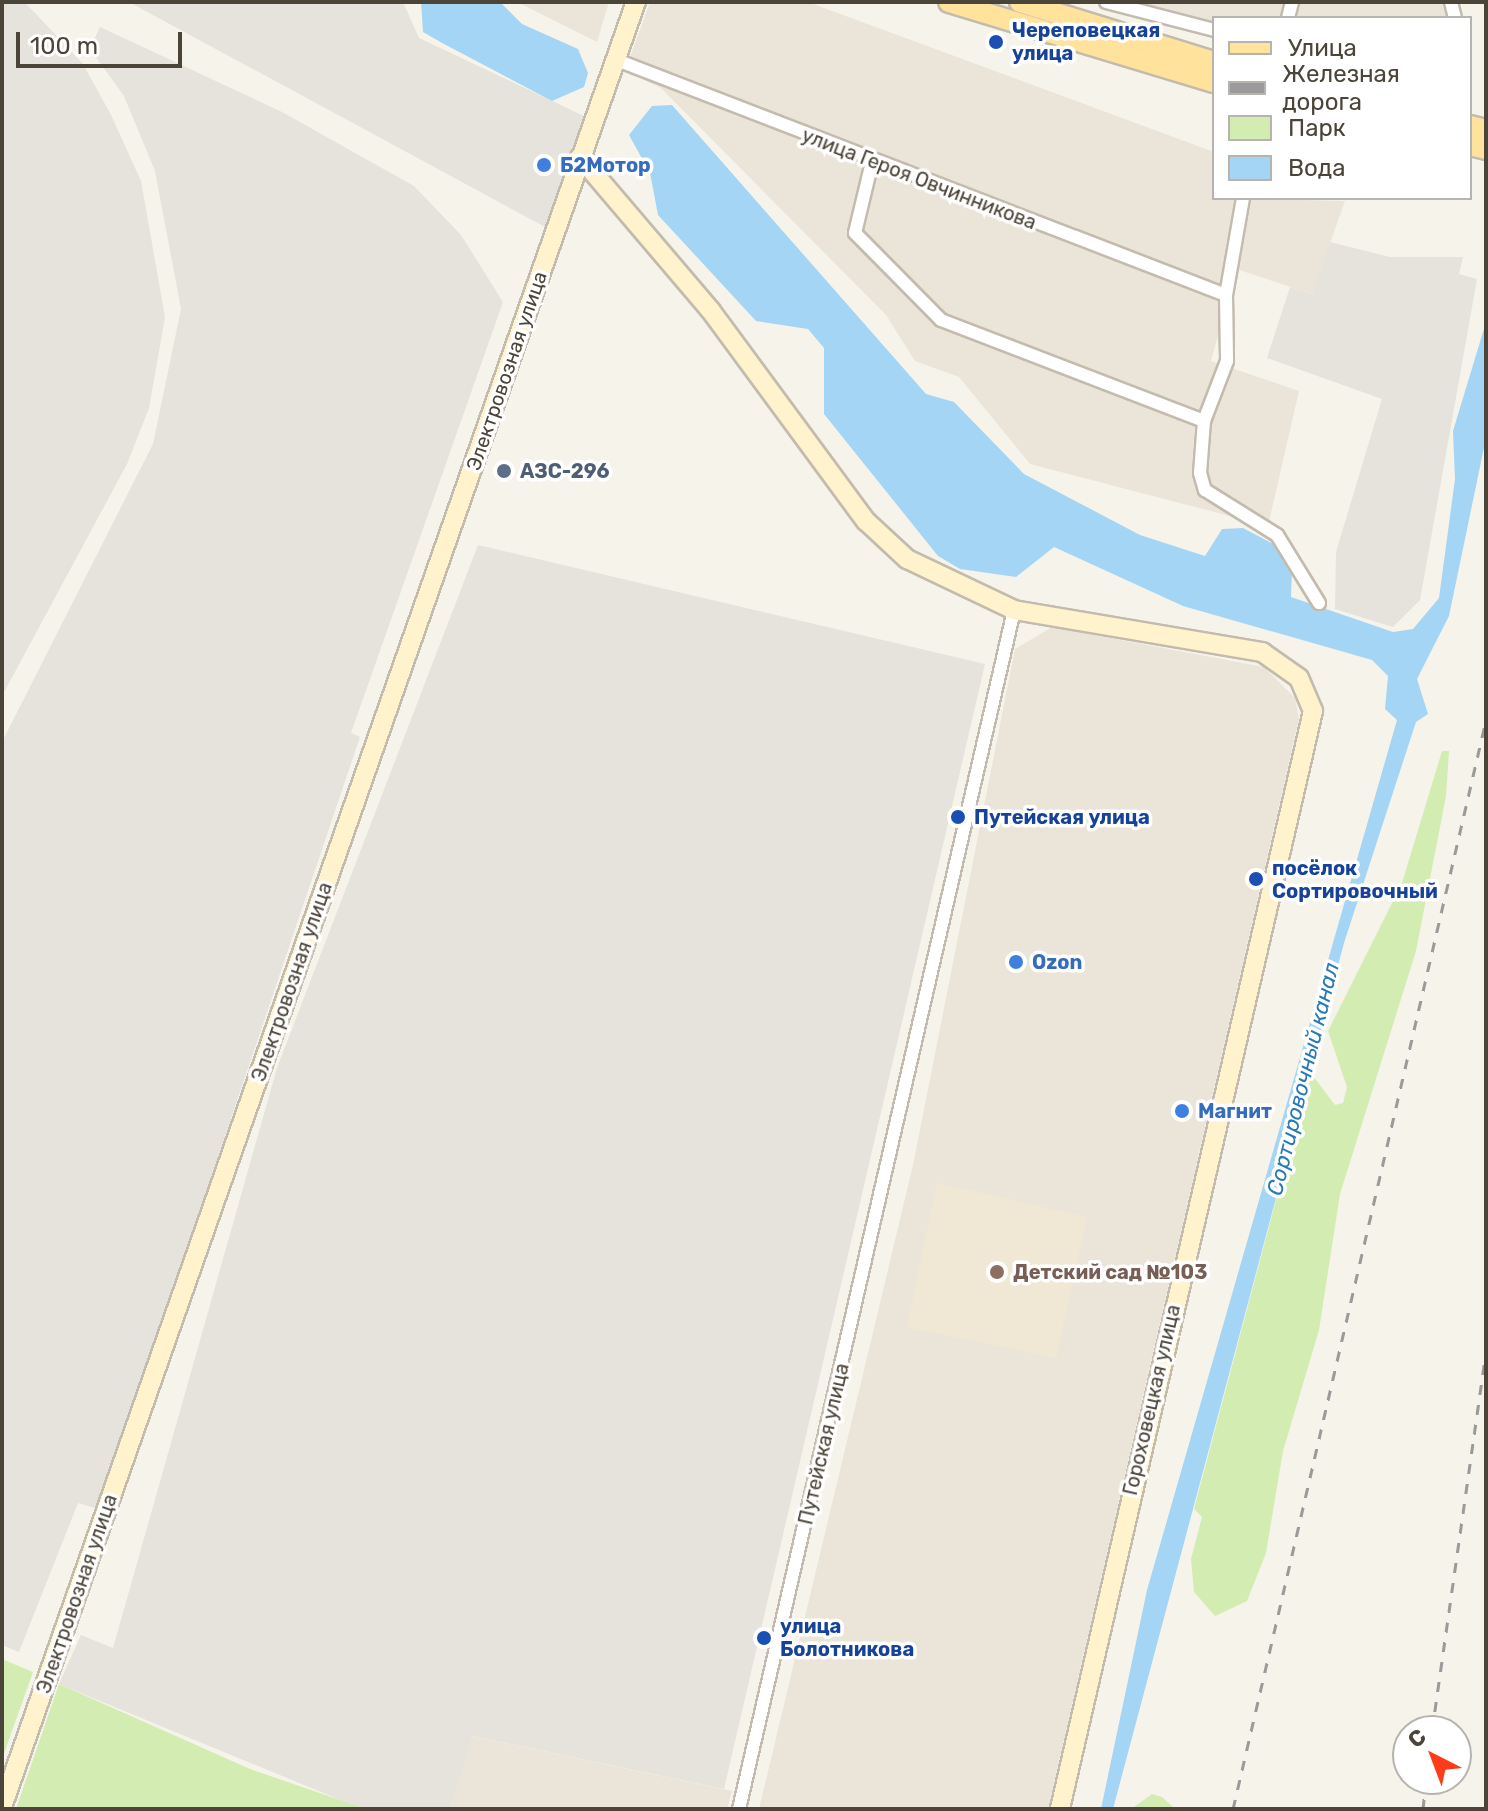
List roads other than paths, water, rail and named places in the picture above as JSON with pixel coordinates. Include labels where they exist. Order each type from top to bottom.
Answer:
[{"type":"main road","points":[[949,2],[1212,81]]},
{"type":"main road","points":[[1020,2],[1212,61]]},
{"type":"street","name":"Электровозная улица","points":[[2,1807],[636,2]]},
{"type":"street","points":[[1106,2],[1212,29]]},
{"type":"street","name":"улица Героя Овчинникова","points":[[614,59],[872,162],[1226,295]]},
{"type":"street","points":[[580,157],[711,311],[866,521],[925,571],[1014,610]]},
{"type":"street","points":[[872,162],[855,233],[941,320],[1204,421]]},
{"type":"street","points":[[1243,200],[1226,295],[1227,361],[1204,421],[1205,490],[1277,535],[1319,603]]},
{"type":"street","name":"Гороховецкая улица","points":[[1014,610],[1262,652],[1299,678],[1313,711],[1060,1809]]},
{"type":"street","name":"Путейская улица","points":[[739,1809],[1014,610]]},
{"type":"water","points":[[421,2],[500,2],[522,24],[578,49],[588,73],[584,87],[552,101],[423,32]]},
{"type":"water","name":"Сортировочный канал","points":[[672,105],[926,394],[954,402],[1024,474],[1140,535],[1205,556],[1222,529],[1243,528],[1279,547],[1292,571],[1291,597],[1393,632],[1413,629],[1439,598],[1455,479],[1453,431],[1486,322],[1486,438],[1449,616],[1417,679],[1428,714],[1416,722],[1344,943],[1113,1809],[1101,1809],[1147,1590],[1397,720],[1385,709],[1388,676],[1372,660],[1183,606],[1054,547],[1016,577],[960,569],[938,556],[824,414],[824,348],[808,329],[756,321],[658,215],[650,173],[629,135],[652,106]]},
{"type":"railway","points":[[1233,1809],[1486,720]]},
{"type":"railway","points":[[1434,1715],[1486,1351]]},
{"type":"railway","points":[[1423,1809],[1424,1795]]},
{"type":"place","name":"Череповецкая улица","points":[[996,42]]},
{"type":"place","name":"Б2Мотор","points":[[544,165]]},
{"type":"place","name":"АЗС-296","points":[[504,471]]},
{"type":"place","name":"Путейская улица","points":[[958,817]]},
{"type":"place","name":"посёлок Сортировочный","points":[[1256,879]]},
{"type":"place","name":"Ozon","points":[[1016,962]]},
{"type":"place","name":"Магнит","points":[[1182,1111]]},
{"type":"place","name":"Детский сад №103","points":[[997,1272]]},
{"type":"place","name":"улица Болотникова","points":[[764,1638]]}]
